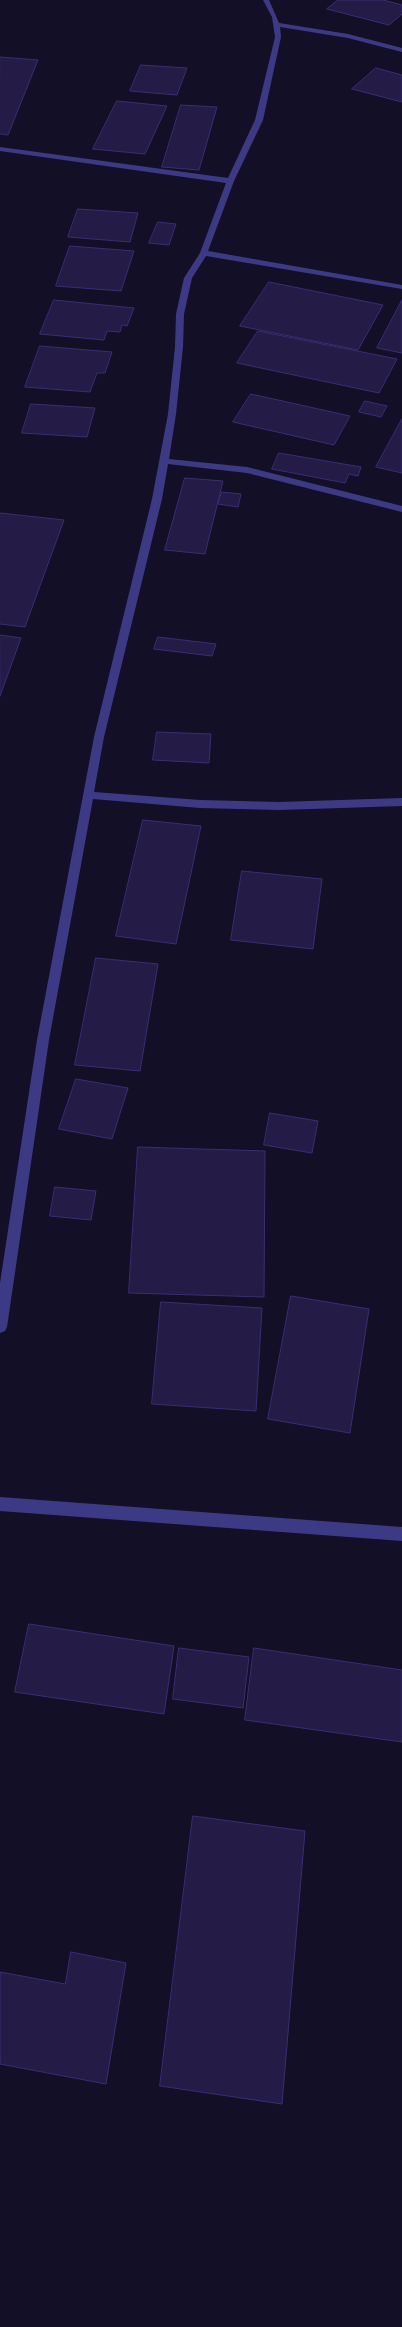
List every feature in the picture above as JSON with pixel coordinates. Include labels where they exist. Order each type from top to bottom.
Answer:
[{"type":"street","points":[[0,1327],[43,1040],[99,737],[139,581],[172,414],[179,347],[180,314],[188,278],[204,253],[230,181],[259,120],[278,37],[276,24],[266,0]]},
{"type":"street","points":[[276,24],[348,36],[402,50]]},
{"type":"street","points":[[0,149],[230,181]]},
{"type":"street","points":[[204,253],[402,287]]},
{"type":"street","points":[[163,461],[247,470],[402,509]]},
{"type":"street","points":[[89,795],[200,804],[279,806],[402,802]]},
{"type":"street","points":[[0,1504],[402,1534]]},
{"type":"building","points":[[338,0],[383,0],[402,5],[402,14],[389,25],[327,9]]},
{"type":"building","points":[[0,57],[38,60],[8,135],[0,134]]},
{"type":"building","points":[[141,65],[187,68],[177,95],[130,91]]},
{"type":"building","points":[[376,68],[402,75],[402,102],[352,89]]},
{"type":"building","points":[[117,101],[167,106],[145,154],[93,149]]},
{"type":"building","points":[[181,105],[217,107],[199,170],[162,167]]},
{"type":"building","points":[[78,209],[138,213],[130,242],[68,237]]},
{"type":"building","points":[[158,222],[176,224],[169,245],[149,243]]},
{"type":"building","points":[[70,246],[134,251],[121,291],[56,286]]},
{"type":"building","points":[[269,282],[383,305],[358,350],[240,326]]},
{"type":"building","points":[[54,300],[134,308],[127,326],[122,325],[120,332],[107,331],[104,340],[40,334]]},
{"type":"building","points":[[402,300],[402,353],[377,348]]},
{"type":"building","points":[[258,331],[397,359],[379,393],[237,363]]},
{"type":"building","points":[[40,346],[112,352],[105,373],[97,373],[90,392],[25,387]]},
{"type":"building","points":[[251,394],[350,416],[334,445],[233,422]]},
{"type":"building","points":[[365,401],[387,406],[381,417],[359,412]]},
{"type":"building","points":[[31,404],[95,408],[87,437],[22,433]]},
{"type":"building","points":[[402,419],[402,473],[376,467]]},
{"type":"building","points":[[279,453],[361,467],[358,476],[349,474],[345,483],[272,469]]},
{"type":"building","points":[[185,478],[223,481],[205,554],[165,550]]},
{"type":"building","points":[[222,492],[241,494],[238,507],[218,504]]},
{"type":"building","points":[[0,513],[64,520],[25,627],[0,624]]},
{"type":"building","points":[[0,635],[21,638],[0,696]]},
{"type":"building","points":[[158,637],[216,644],[212,656],[154,649]]},
{"type":"building","points":[[157,732],[211,734],[209,763],[153,760]]},
{"type":"building","points":[[143,820],[201,826],[176,944],[116,936]]},
{"type":"building","points":[[242,871],[322,879],[313,949],[231,940]]},
{"type":"building","points":[[96,958],[158,964],[140,1071],[75,1065]]},
{"type":"building","points":[[76,1079],[128,1088],[112,1139],[59,1129]]},
{"type":"building","points":[[270,1113],[318,1121],[312,1153],[264,1145]]},
{"type":"building","points":[[138,1147],[265,1151],[264,1297],[129,1293]]},
{"type":"building","points":[[55,1187],[96,1191],[91,1220],[50,1216]]},
{"type":"building","points":[[291,1296],[369,1309],[350,1433],[268,1419]]},
{"type":"building","points":[[161,1302],[262,1308],[256,1411],[152,1404]]},
{"type":"building","points":[[29,1624],[174,1646],[164,1714],[15,1692]]},
{"type":"building","points":[[179,1648],[249,1657],[243,1708],[173,1699]]},
{"type":"building","points":[[254,1648],[402,1670],[402,1742],[245,1720]]},
{"type":"building","points":[[193,1816],[305,1831],[282,2104],[160,2086]]},
{"type":"building","points":[[71,1952],[126,1963],[106,2084],[0,2064],[0,1972],[65,1984]]}]
